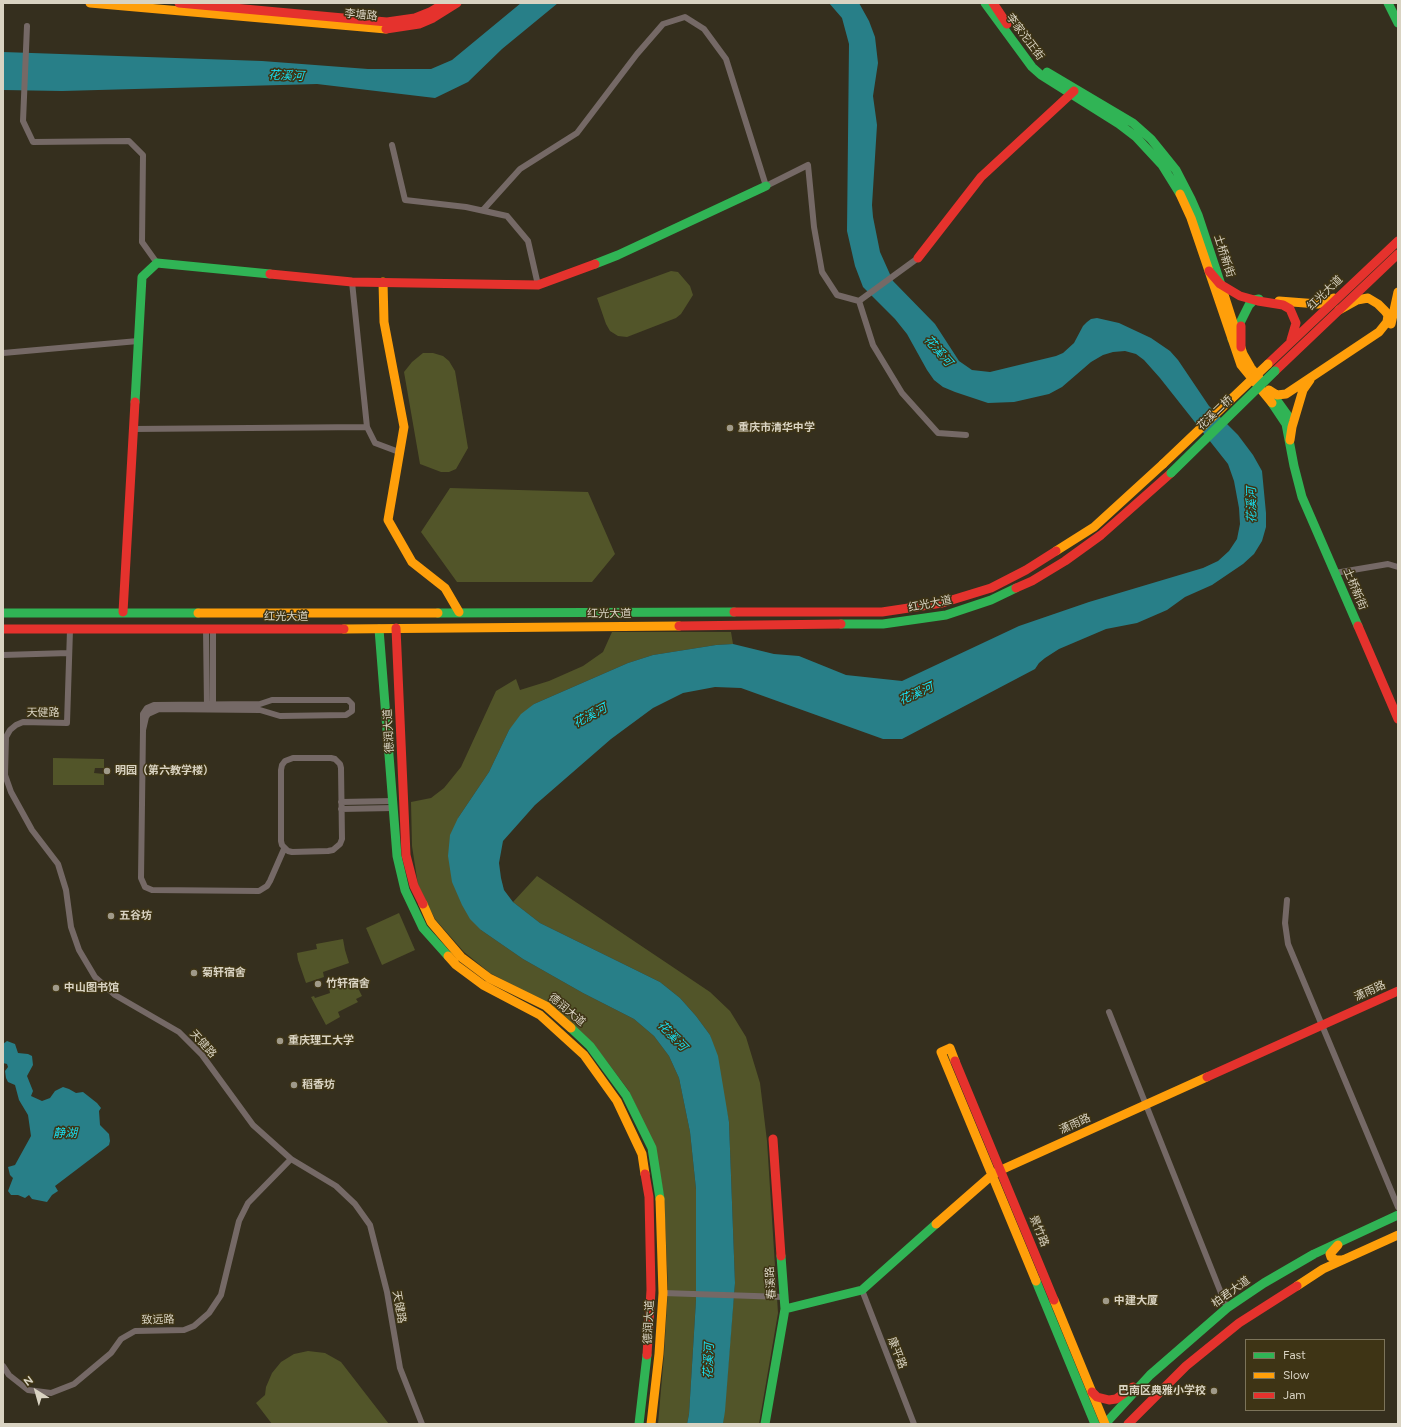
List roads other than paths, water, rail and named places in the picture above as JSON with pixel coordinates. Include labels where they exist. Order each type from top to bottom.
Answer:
[{"type":"main road","name":"李塘路","points":[[90,3],[387,29],[419,24],[433,18],[457,3]]},
{"type":"main road","name":"李塘路","points":[[179,3],[387,22],[415,18],[430,12],[445,3]]},
{"type":"main road","name":"李家沱正街","points":[[985,3],[1032,67],[1041,75],[1074,91]]},
{"type":"main road","name":"李家沱正街","points":[[993,3],[1036,62],[1044,70],[1074,91]]},
{"type":"main road","points":[[1388,3],[1398,23]]},
{"type":"main road","points":[[918,258],[981,177],[1074,91]]},
{"type":"main road","name":"土桥新街","points":[[1074,91],[1128,130],[1144,145],[1162,165],[1178,189],[1213,272],[1234,335],[1251,368],[1286,424],[1292,440],[1294,466],[1302,497],[1398,719]]},
{"type":"main road","points":[[122,612],[142,277],[157,263],[352,282],[538,285],[618,255],[766,186]]},
{"type":"main road","name":"红光大道","points":[[1268,364],[1398,240]]},
{"type":"main road","name":"红光大道","points":[[1276,372],[1398,254]]},
{"type":"main road","points":[[1213,272],[1220,284],[1234,293],[1254,300],[1318,304],[1338,297]]},
{"type":"main road","points":[[1213,272],[1225,283],[1235,289],[1253,297],[1287,306],[1292,312],[1296,327],[1288,345]]},
{"type":"main road","points":[[383,282],[384,322],[404,427],[388,520],[412,562],[445,588],[460,612]]},
{"type":"main road","name":"土桥新街","points":[[1220,284],[1241,365],[1268,394],[1278,401],[1287,414],[1292,427]]},
{"type":"main road","points":[[1268,394],[1283,396],[1317,377],[1386,334],[1390,326],[1398,292]]},
{"type":"main road","points":[[1278,401],[1287,400],[1303,390],[1317,377],[1379,332],[1387,322],[1388,315],[1386,311],[1368,298],[1356,300],[1339,310]]},
{"type":"main road","points":[[1234,335],[1247,309],[1254,300]]},
{"type":"main road","points":[[1241,347],[1240,332],[1242,322],[1254,306],[1266,301]]},
{"type":"main road","name":"花溪二桥","points":[[1163,464],[1268,364]]},
{"type":"main road","name":"花溪二桥","points":[[1171,473],[1276,372]]},
{"type":"main road","points":[[1292,440],[1307,394],[1317,377]]},
{"type":"main road","points":[[1292,440],[1292,427],[1303,390]]},
{"type":"main road","name":"红光大道","points":[[3,613],[882,612],[942,603],[991,588],[1026,570],[1094,527],[1163,464]]},
{"type":"main road","name":"红光大道","points":[[3,629],[380,629],[878,624],[946,615],[992,600],[1032,581],[1065,561],[1101,535],[1171,473]]},
{"type":"main road","name":"德润大道","points":[[396,628],[406,855],[414,886],[431,922],[461,956],[488,978],[546,1006],[590,1046],[626,1095],[652,1148],[660,1197],[663,1293],[660,1354],[651,1424]]},
{"type":"main road","name":"德润大道","points":[[380,629],[397,856],[405,890],[423,928],[456,965],[483,985],[540,1015],[584,1055],[617,1101],[642,1154],[650,1197],[651,1290],[647,1356],[639,1424]]},
{"type":"main road","name":"潇雨路","points":[[785,1309],[862,1290],[992,1175],[1001,1170],[1398,991]]},
{"type":"main road","name":"景竹路","points":[[1094,1424],[992,1175],[946,1050],[1001,1170],[1105,1424]]},
{"type":"main road","name":"春溪路","points":[[765,1424],[785,1309],[773,1139]]},
{"type":"main road","name":"柏君大道","points":[[1105,1424],[1150,1375],[1188,1340],[1227,1308],[1287,1269],[1398,1215]]},
{"type":"main road","points":[[1128,1424],[1186,1366],[1239,1324],[1298,1284],[1342,1260],[1398,1235]]},
{"type":"main road","points":[[1342,1260],[1334,1259],[1330,1254],[1346,1239]]},
{"type":"main road","points":[[1092,1392],[1097,1397],[1104,1399],[1116,1399],[1150,1375]]},
{"type":"street","points":[[483,210],[520,169],[577,133],[637,54],[663,24],[685,17],[704,29],[726,59],[766,186],[808,165],[814,227],[822,272],[837,295],[859,301],[918,258]]},
{"type":"street","points":[[27,26],[23,121],[33,142],[129,141],[143,155],[142,242],[157,263]]},
{"type":"street","points":[[392,145],[405,200],[466,206],[507,216],[528,241],[538,285]]},
{"type":"street","points":[[352,282],[367,427],[374,443],[399,452]]},
{"type":"street","points":[[859,301],[873,345],[902,393],[938,433],[966,435]]},
{"type":"street","points":[[3,352],[138,341]]},
{"type":"street","points":[[133,429],[367,427]]},
{"type":"street","points":[[1335,573],[1388,564],[1398,567]]},
{"type":"street","points":[[209,629],[210,707]]},
{"type":"street","points":[[3,655],[68,654],[70,630]]},
{"type":"street","name":"天健路","points":[[68,654],[67,723],[23,722],[16,725],[10,730],[6,737],[5,774],[11,792],[32,830],[58,864],[66,890],[72,927],[79,950],[95,977],[114,995],[179,1032],[202,1055],[253,1126],[291,1159],[336,1186],[355,1204],[370,1225],[387,1292],[400,1368],[422,1424]]},
{"type":"street","points":[[210,707],[260,704],[277,700],[348,700],[352,704],[352,711],[346,715],[280,716],[260,710],[158,704],[150,706],[143,714],[140,878],[145,887],[152,890],[259,891],[267,886],[270,881],[284,849],[281,841],[282,765],[285,761],[293,758],[331,758],[337,761],[341,768],[342,839],[340,844],[333,850],[328,851],[292,852],[284,849]]},
{"type":"street","points":[[341,805],[393,805]]},
{"type":"street","points":[[1287,900],[1285,923],[1288,944],[1398,1207]]},
{"type":"street","points":[[1109,1012],[1147,1104],[1227,1308]]},
{"type":"street","name":"致远路","points":[[3,1366],[9,1374],[28,1390],[51,1393],[74,1384],[111,1353],[121,1339],[134,1331],[184,1330],[194,1326],[209,1313],[221,1295],[239,1221],[248,1203],[291,1159]]},
{"type":"street","name":"康平路","points":[[862,1290],[914,1424]]},
{"type":"street","points":[[663,1293],[784,1297]]},
{"type":"water","name":"花溪河","points":[[521,3],[558,3],[502,49],[468,82],[435,98],[317,84],[62,91],[3,90],[3,52],[262,61],[368,69],[431,69],[452,60]]},
{"type":"water","name":"花溪河","points":[[829,3],[859,3],[869,21],[875,37],[878,63],[873,96],[877,125],[872,205],[880,252],[893,281],[935,324],[959,361],[972,370],[990,372],[1056,356],[1063,353],[1074,343],[1083,326],[1087,322],[1091,319],[1097,318],[1119,323],[1151,338],[1170,351],[1178,360],[1209,406],[1238,435],[1253,455],[1262,471],[1266,527],[1262,541],[1254,554],[1243,564],[1212,585],[1185,597],[1167,610],[1137,623],[1106,629],[1059,649],[1039,663],[1035,669],[902,739],[883,739],[741,688],[715,687],[683,693],[653,708],[611,739],[535,805],[503,841],[499,863],[501,878],[504,890],[513,902],[540,923],[660,982],[680,998],[696,1016],[710,1035],[718,1056],[729,1122],[735,1283],[725,1411],[723,1424],[687,1424],[689,1414],[696,1300],[696,1189],[690,1132],[679,1078],[669,1056],[654,1036],[634,1019],[583,993],[523,959],[481,930],[470,919],[452,882],[448,856],[450,835],[458,818],[489,772],[509,730],[521,714],[534,704],[628,663],[653,655],[716,645],[733,644],[774,654],[799,656],[846,675],[902,681],[1019,626],[1089,602],[1203,568],[1218,561],[1229,551],[1237,539],[1240,524],[1239,508],[1234,481],[1228,464],[1160,378],[1144,360],[1136,354],[1125,351],[1103,355],[1091,362],[1062,387],[1049,394],[1014,402],[988,403],[943,387],[934,380],[907,334],[895,319],[863,287],[855,266],[847,231],[849,44],[842,18]]},
{"type":"water","name":"静湖","points":[[7,1041],[15,1044],[18,1053],[32,1056],[33,1065],[27,1076],[33,1091],[31,1096],[42,1101],[50,1098],[55,1091],[63,1087],[76,1093],[83,1092],[101,1108],[99,1111],[100,1125],[109,1134],[109,1145],[55,1186],[58,1191],[52,1195],[47,1202],[32,1199],[29,1195],[25,1198],[18,1195],[11,1195],[8,1191],[13,1178],[10,1175],[8,1167],[15,1165],[31,1136],[28,1115],[19,1100],[15,1085],[8,1082],[6,1078],[5,1071],[8,1067],[7,1064],[3,1063],[3,1044]]},
{"type":"place","name":"重庆市清华中学","points":[[730,428]]},
{"type":"place","name":"明园（第六教学楼）","points":[[107,771]]},
{"type":"place","name":"五谷坊","points":[[111,916]]},
{"type":"place","name":"菊轩宿舍","points":[[194,973]]},
{"type":"place","name":"竹轩宿舍","points":[[318,984]]},
{"type":"place","name":"中山图书馆","points":[[56,988]]},
{"type":"place","name":"重庆理工大学","points":[[280,1041]]},
{"type":"place","name":"稻香坊","points":[[294,1085]]},
{"type":"place","name":"中建大厦","points":[[1106,1301]]},
{"type":"place","name":"巴南区典雅小学校","points":[[1214,1391]]}]
